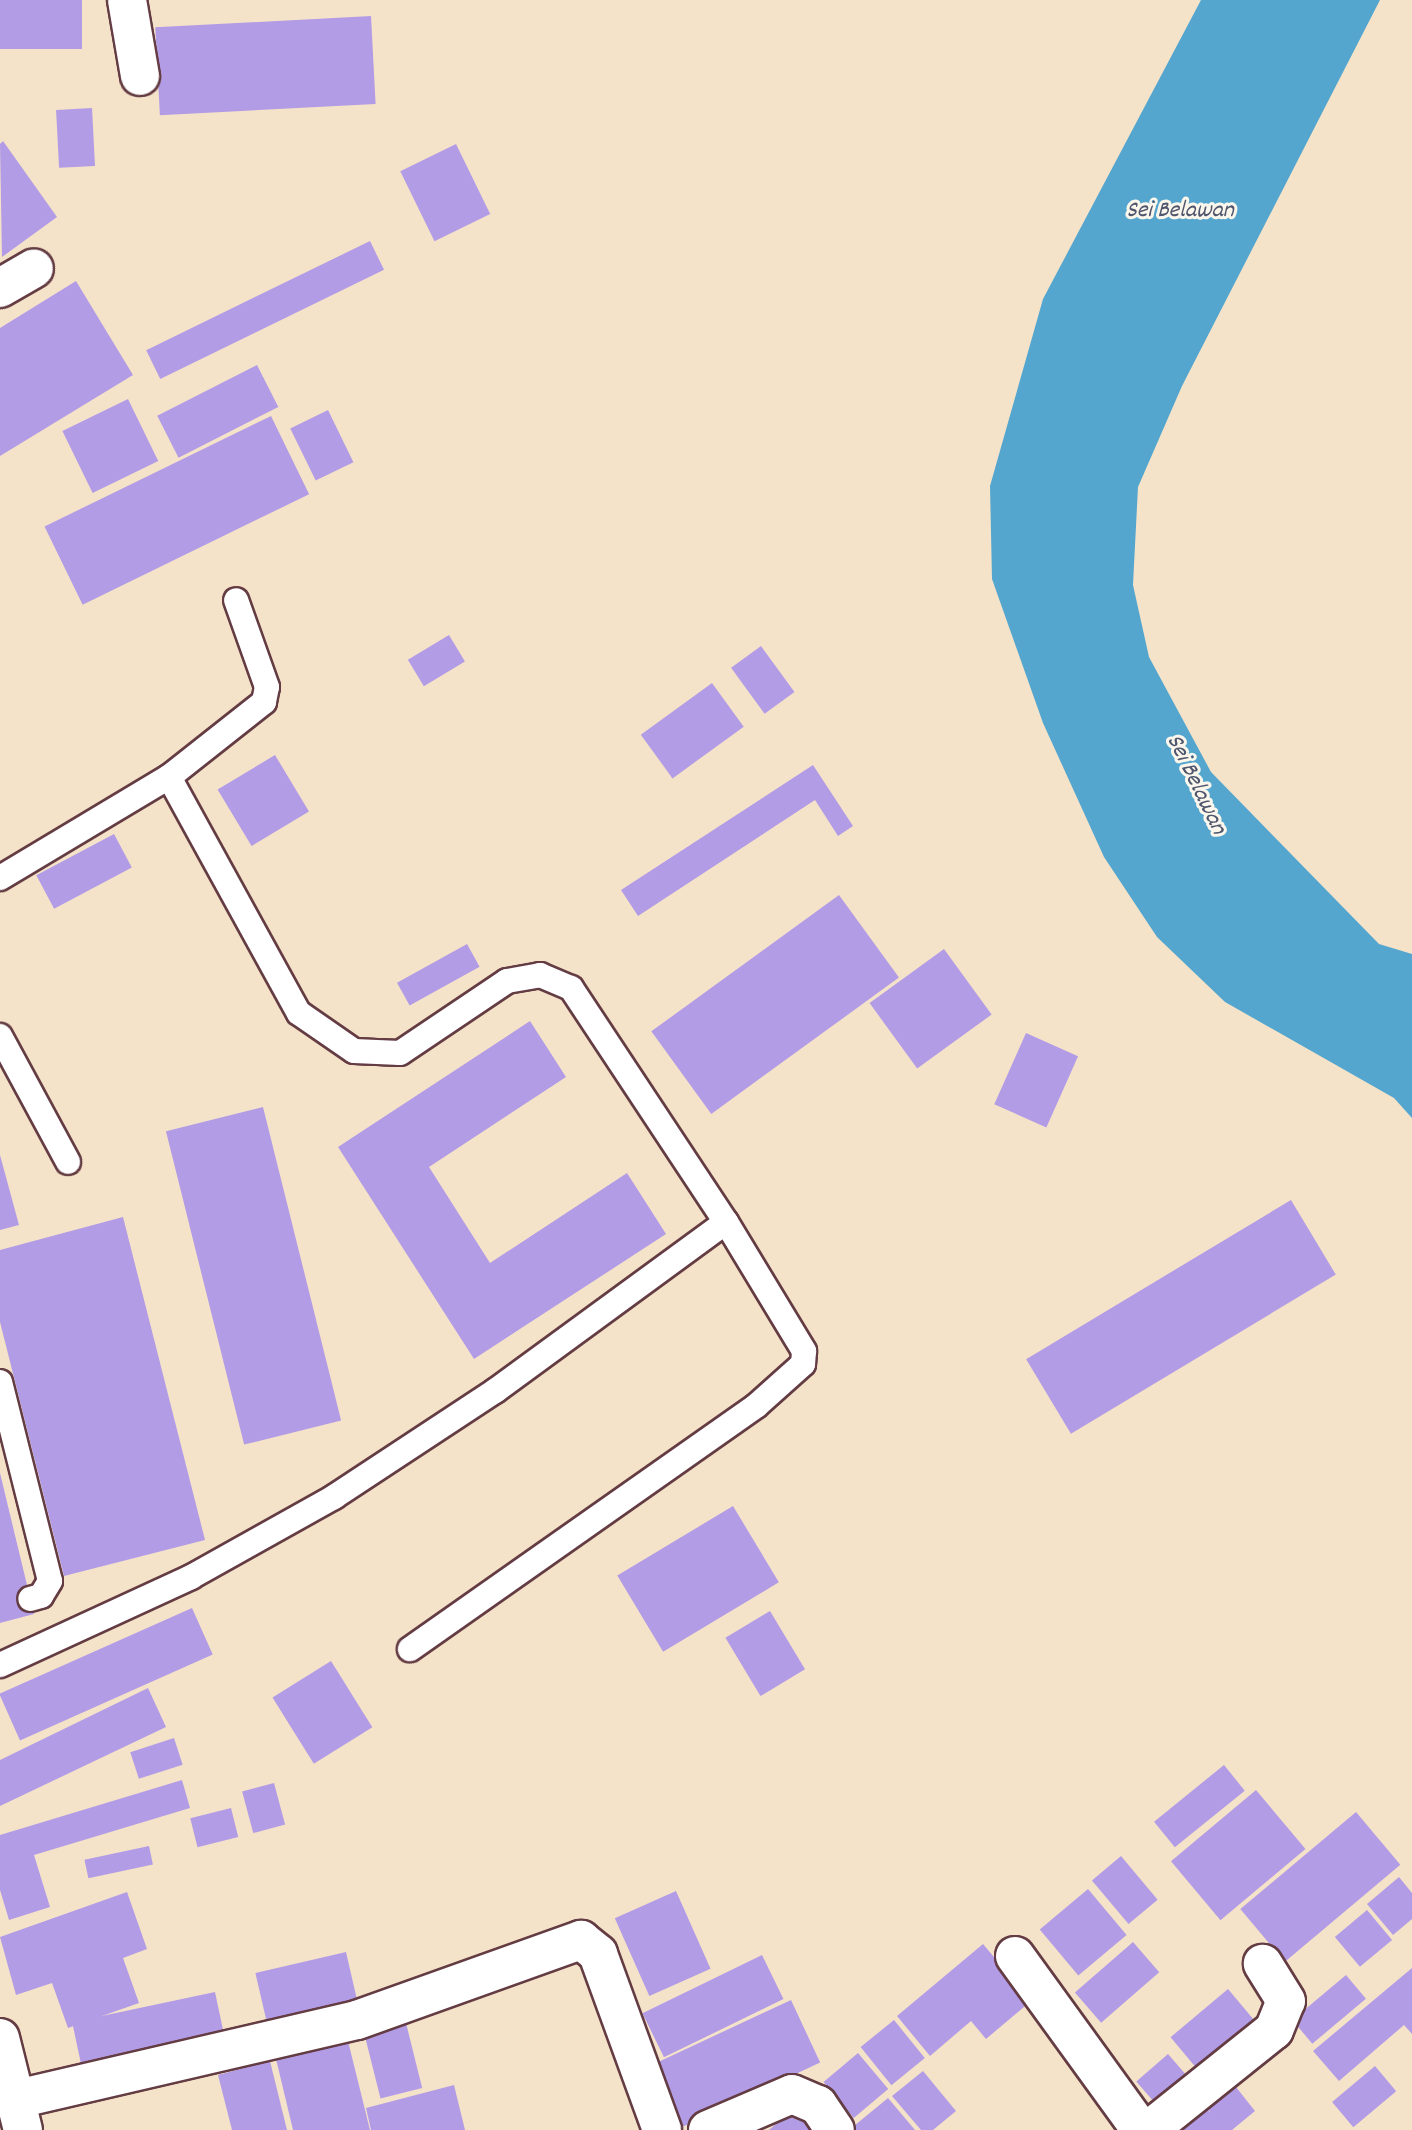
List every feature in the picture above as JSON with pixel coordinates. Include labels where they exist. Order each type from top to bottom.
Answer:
[{"type":"street","points":[[127,0],[139,76]]},
{"type":"street","points":[[0,288],[33,268]]},
{"type":"street","points":[[0,2038],[20,2114],[357,2020],[581,1940],[598,1954],[662,2130]]},
{"type":"street","points":[[1015,1956],[1141,2130]]},
{"type":"street","points":[[1149,2130],[1274,2030],[1286,2001],[1263,1964]]},
{"type":"street","points":[[708,2130],[792,2094],[818,2105],[835,2130]]},
{"type":"lane","points":[[0,878],[169,777],[264,702],[267,687],[236,600]]},
{"type":"lane","points":[[169,777],[299,1013],[354,1051],[400,1053],[507,981],[541,975],[571,988],[726,1222],[804,1351],[803,1364],[756,1406],[410,1649]]},
{"type":"lane","points":[[0,1036],[68,1162]]},
{"type":"lane","points":[[0,1665],[191,1577],[334,1497],[495,1391],[726,1222]]},
{"type":"lane","points":[[0,1382],[50,1581],[41,1597],[30,1599]]},
{"type":"water","name":"Sei Belawan","points":[[1201,0],[1380,0],[1182,386],[1138,487],[1133,585],[1149,657],[1211,772],[1379,944],[1412,954],[1412,1118],[1394,1098],[1225,1002],[1157,937],[1104,857],[1043,723],[992,579],[990,486],[1043,299]]},
{"type":"building","points":[[0,0],[82,0],[82,49],[0,49]]},
{"type":"building","points":[[371,16],[376,104],[160,115],[155,27]]},
{"type":"building","points":[[92,108],[95,166],[59,168],[56,110]]},
{"type":"building","points":[[3,141],[57,217],[2,257],[0,144]]},
{"type":"building","points":[[456,144],[490,214],[434,241],[400,171]]},
{"type":"building","points":[[370,241],[384,270],[160,379],[146,350]]},
{"type":"building","points":[[76,281],[133,375],[0,456],[0,328]]},
{"type":"building","points":[[257,365],[278,407],[179,458],[157,416]]},
{"type":"building","points":[[128,399],[158,461],[93,493],[62,431]]},
{"type":"building","points":[[328,410],[353,462],[316,481],[290,428]]},
{"type":"building","points":[[271,416],[309,494],[83,605],[45,526]]},
{"type":"building","points":[[449,635],[465,662],[424,686],[408,660]]},
{"type":"building","points":[[761,646],[795,692],[765,714],[731,668]]},
{"type":"building","points":[[712,683],[744,727],[673,778],[641,735]]},
{"type":"building","points":[[275,755],[309,812],[252,846],[218,790]]},
{"type":"building","points":[[813,765],[853,826],[838,836],[815,800],[638,916],[621,890]]},
{"type":"building","points":[[114,834],[132,868],[54,909],[36,875]]},
{"type":"building","points":[[839,895],[899,978],[711,1114],[651,1031]]},
{"type":"building","points":[[467,944],[480,967],[410,1006],[397,983]]},
{"type":"building","points":[[944,949],[992,1015],[917,1069],[870,1003]]},
{"type":"building","points":[[530,1021],[566,1077],[429,1167],[490,1263],[627,1173],[666,1234],[474,1359],[338,1147]]},
{"type":"building","points":[[1026,1033],[1078,1056],[1046,1127],[994,1104]]},
{"type":"building","points":[[263,1107],[341,1420],[244,1445],[166,1131]]},
{"type":"building","points":[[0,1155],[19,1225],[0,1230]]},
{"type":"building","points":[[1291,1200],[1336,1275],[1071,1434],[1026,1359]]},
{"type":"building","points":[[123,1217],[205,1540],[64,1576],[0,1322],[0,1250]]},
{"type":"building","points":[[0,1473],[34,1614],[0,1623]]},
{"type":"building","points":[[733,1506],[779,1582],[663,1652],[617,1576]]},
{"type":"building","points":[[192,1608],[213,1655],[20,1740],[0,1693]]},
{"type":"building","points":[[770,1611],[805,1669],[760,1696],[725,1638]]},
{"type":"building","points":[[331,1661],[372,1727],[314,1764],[272,1698]]},
{"type":"building","points":[[148,1688],[166,1727],[0,1806],[0,1760]]},
{"type":"building","points":[[174,1738],[183,1765],[139,1779],[130,1752]]},
{"type":"building","points":[[1224,1765],[1245,1791],[1175,1847],[1154,1822]]},
{"type":"building","points":[[182,1780],[190,1808],[34,1855],[50,1907],[9,1920],[0,1890],[0,1835]]},
{"type":"building","points":[[274,1783],[285,1825],[253,1833],[242,1792]]},
{"type":"building","points":[[1256,1790],[1305,1849],[1220,1920],[1171,1861]]},
{"type":"building","points":[[231,1808],[238,1837],[198,1847],[190,1818]]},
{"type":"building","points":[[1356,1812],[1400,1865],[1285,1962],[1240,1909]]},
{"type":"building","points":[[149,1846],[153,1865],[88,1878],[84,1860]]},
{"type":"building","points":[[1121,1856],[1158,1900],[1129,1924],[1092,1880]]},
{"type":"building","points":[[1399,1877],[1412,1893],[1412,1919],[1393,1935],[1367,1904]]},
{"type":"building","points":[[1088,1889],[1127,1935],[1078,1975],[1040,1929]]},
{"type":"building","points":[[676,1891],[711,1969],[649,1996],[615,1918]]},
{"type":"building","points":[[127,1892],[147,1949],[123,1958],[139,2003],[68,2028],[52,1983],[16,1995],[0,1937]]},
{"type":"building","points":[[1367,1910],[1392,1940],[1360,1967],[1335,1937]]},
{"type":"building","points":[[1133,1942],[1159,1972],[1101,2023],[1075,1993]]},
{"type":"building","points":[[983,1944],[1031,2001],[986,2039],[971,2021],[930,2056],[897,2016]]},
{"type":"building","points":[[346,1952],[360,2011],[269,2032],[255,1973]]},
{"type":"building","points":[[762,1955],[783,1999],[664,2057],[642,2013]]},
{"type":"building","points":[[1412,1968],[1412,2034],[1404,2025],[1339,2081],[1313,2051]]},
{"type":"building","points":[[1346,1975],[1366,1999],[1312,2044],[1292,2020]]},
{"type":"building","points":[[1228,1989],[1258,2025],[1201,2073],[1171,2037]]},
{"type":"building","points":[[215,1992],[224,2033],[81,2063],[72,2022]]},
{"type":"building","points":[[791,2000],[820,2063],[681,2127],[652,2065]]},
{"type":"building","points":[[894,2020],[925,2058],[891,2085],[861,2047]]},
{"type":"building","points":[[406,2023],[422,2088],[380,2098],[364,2033]]},
{"type":"building","points":[[348,2041],[370,2130],[293,2130],[276,2059]]},
{"type":"building","points":[[858,2053],[888,2089],[854,2118],[824,2082]]},
{"type":"building","points":[[1168,2054],[1191,2080],[1159,2108],[1136,2082]]},
{"type":"building","points":[[270,2061],[287,2130],[232,2130],[218,2075]]},
{"type":"building","points":[[1375,2066],[1396,2091],[1353,2127],[1332,2102]]},
{"type":"building","points":[[923,2071],[956,2111],[933,2130],[921,2130],[892,2096]]},
{"type":"building","points":[[1232,2082],[1255,2111],[1232,2130],[1177,2130],[1205,2107],[1211,2113],[1205,2105]]},
{"type":"building","points":[[454,2085],[465,2130],[371,2130],[366,2108]]},
{"type":"building","points":[[888,2098],[915,2130],[849,2130]]},
{"type":"building","points":[[797,2106],[817,2130],[769,2130]]}]
